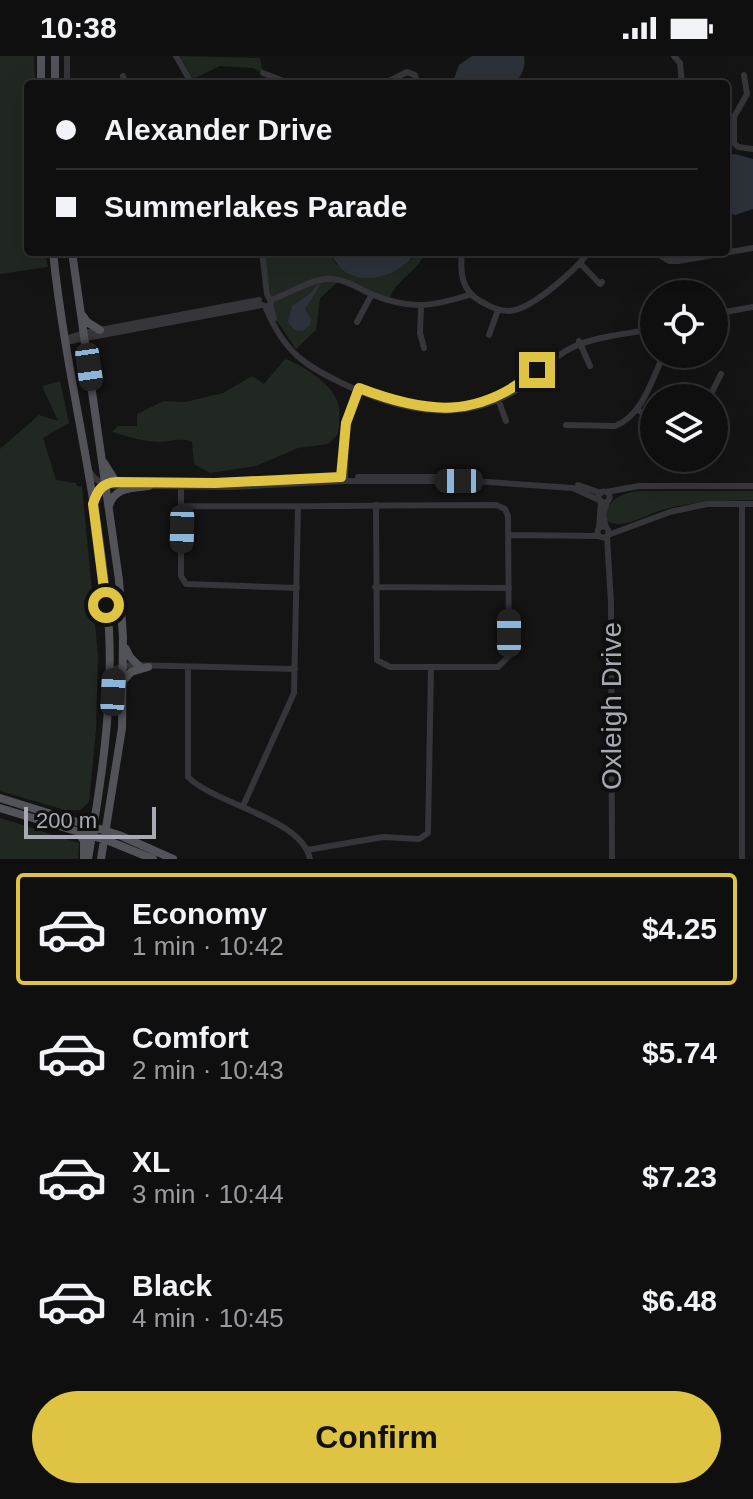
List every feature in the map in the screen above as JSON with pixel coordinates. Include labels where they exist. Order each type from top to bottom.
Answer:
[{"type":"main road","points":[[41,56],[41,80]]},
{"type":"main road","points":[[55,56],[55,80]]},
{"type":"main road","points":[[54,256],[93,504],[109,628],[107,729],[93,831],[86,859]]},
{"type":"main road","points":[[73,256],[119,580],[123,637],[122,728],[102,857]]},
{"type":"main road","points":[[81,312],[87,322],[100,330]]},
{"type":"main road","points":[[100,451],[116,482]]},
{"type":"main road","points":[[108,511],[110,500],[117,492],[149,486]]},
{"type":"main road","points":[[123,637],[128,654],[143,666],[124,680]]},
{"type":"main road","points":[[115,777],[113,817],[119,835]]},
{"type":"main road","points":[[0,798],[105,835],[153,859]]},
{"type":"main road","points":[[0,808],[77,831],[93,831]]},
{"type":"main road","points":[[39,810],[81,818],[90,817],[96,812]]},
{"type":"main road","points":[[77,831],[84,841],[86,859]]},
{"type":"main road","points":[[105,835],[119,835],[173,859]]},
{"type":"main road","points":[[102,857],[108,850],[114,849],[146,859]]},
{"type":"street","points":[[67,56],[67,80]]},
{"type":"street","points":[[178,56],[192,80]]},
{"type":"street","points":[[674,56],[680,63],[682,80]]},
{"type":"street","points":[[391,80],[407,72],[415,75],[416,80]]},
{"type":"street","points":[[263,73],[281,80]]},
{"type":"street","points":[[744,75],[747,94],[734,117],[734,143],[738,147],[753,149]]},
{"type":"street","points":[[730,252],[753,248]]},
{"type":"street","points":[[261,256],[266,300],[277,326],[298,353],[321,370],[361,390],[408,405],[435,408],[467,406],[498,398],[528,378],[560,350],[640,330]]},
{"type":"street","points":[[462,256],[461,276],[469,295],[498,310],[513,311],[529,305],[586,256]]},
{"type":"street","points":[[661,256],[669,261],[707,256]]},
{"type":"street","points":[[580,263],[600,284],[602,282]]},
{"type":"street","points":[[65,340],[266,300],[325,279],[340,279],[396,303],[421,307],[469,295]]},
{"type":"street","points":[[357,322],[372,294]]},
{"type":"street","points":[[421,307],[420,333],[424,348]]},
{"type":"street","points":[[728,313],[753,309]]},
{"type":"street","points":[[84,336],[100,330],[218,310]]},
{"type":"street","points":[[489,335],[498,310]]},
{"type":"street","points":[[580,343],[590,366]]},
{"type":"street","points":[[566,425],[615,426],[638,410],[658,368]]},
{"type":"street","points":[[716,384],[721,374]]},
{"type":"street","points":[[343,479],[346,423],[361,390]]},
{"type":"street","points":[[498,398],[506,421]]},
{"type":"street","points":[[87,468],[96,481],[105,485],[457,477],[567,484],[604,498],[630,488],[753,486]]},
{"type":"street","points":[[93,504],[97,490],[116,482],[183,485]]},
{"type":"street","points":[[183,485],[181,576],[186,584],[297,588]]},
{"type":"street","name":"Oxleigh Drive","points":[[604,498],[603,532],[611,603],[612,859]]},
{"type":"street","points":[[508,535],[584,535],[707,504],[753,504]]},
{"type":"street","points":[[742,504],[742,859]]},
{"type":"street","points":[[182,506],[298,507],[376,505],[496,505],[505,509],[509,588],[509,656],[505,663],[498,667],[390,667],[377,660],[376,505]]},
{"type":"street","points":[[243,806],[294,693],[298,507]]},
{"type":"street","points":[[375,587],[509,588]]},
{"type":"street","points":[[742,652],[753,652]]},
{"type":"street","points":[[109,698],[113,692],[114,671],[124,666],[295,669]]},
{"type":"street","points":[[188,667],[188,777],[203,790],[243,806],[298,837],[307,850],[307,859]]},
{"type":"street","points":[[307,850],[383,837],[419,839],[428,833],[431,667]]},
{"type":"shaded area","points":[[0,56],[34,56],[35,80],[24,80],[24,256],[46,256],[48,267],[0,274]]},
{"type":"shaded area","points":[[180,56],[260,58],[263,73],[253,68],[220,66],[193,79]]},
{"type":"shaded area","points":[[472,56],[524,56],[524,68],[517,80],[453,80],[459,65]]},
{"type":"shaded area","points":[[730,155],[753,159],[753,209],[735,215],[730,213]]},
{"type":"shaded area","points":[[264,256],[330,256],[337,265],[411,260],[414,256],[423,256],[389,300],[340,280],[320,298],[316,330],[296,349],[275,318]]},
{"type":"shaded area","points":[[331,256],[413,256],[383,276],[363,278],[344,271]]},
{"type":"shaded area","points":[[321,284],[305,309],[311,319],[310,325],[303,331],[294,330],[288,322],[292,306]]},
{"type":"shaded area","points":[[285,359],[318,377],[337,399],[338,434],[328,444],[298,448],[256,466],[210,473],[194,464],[192,442],[153,441],[112,432],[118,426],[137,426],[137,414],[164,401],[185,402],[223,393],[252,376],[264,384]]},
{"type":"shaded area","points":[[60,381],[69,423],[43,438],[56,480],[82,486],[98,656],[96,730],[89,802],[80,810],[65,810],[0,791],[0,449],[39,415],[58,421],[42,386]]},
{"type":"shaded area","points":[[638,491],[753,491],[753,500],[682,505],[618,524],[606,520],[608,507],[615,499]]},
{"type":"shaded area","points":[[0,818],[79,843],[78,859],[0,859]]},
{"type":"route","points":[[106,605],[93,504],[97,490],[102,487],[112,482],[215,483],[341,477],[346,423],[359,388],[408,405],[435,408],[467,406],[497,396],[537,370]]}]
